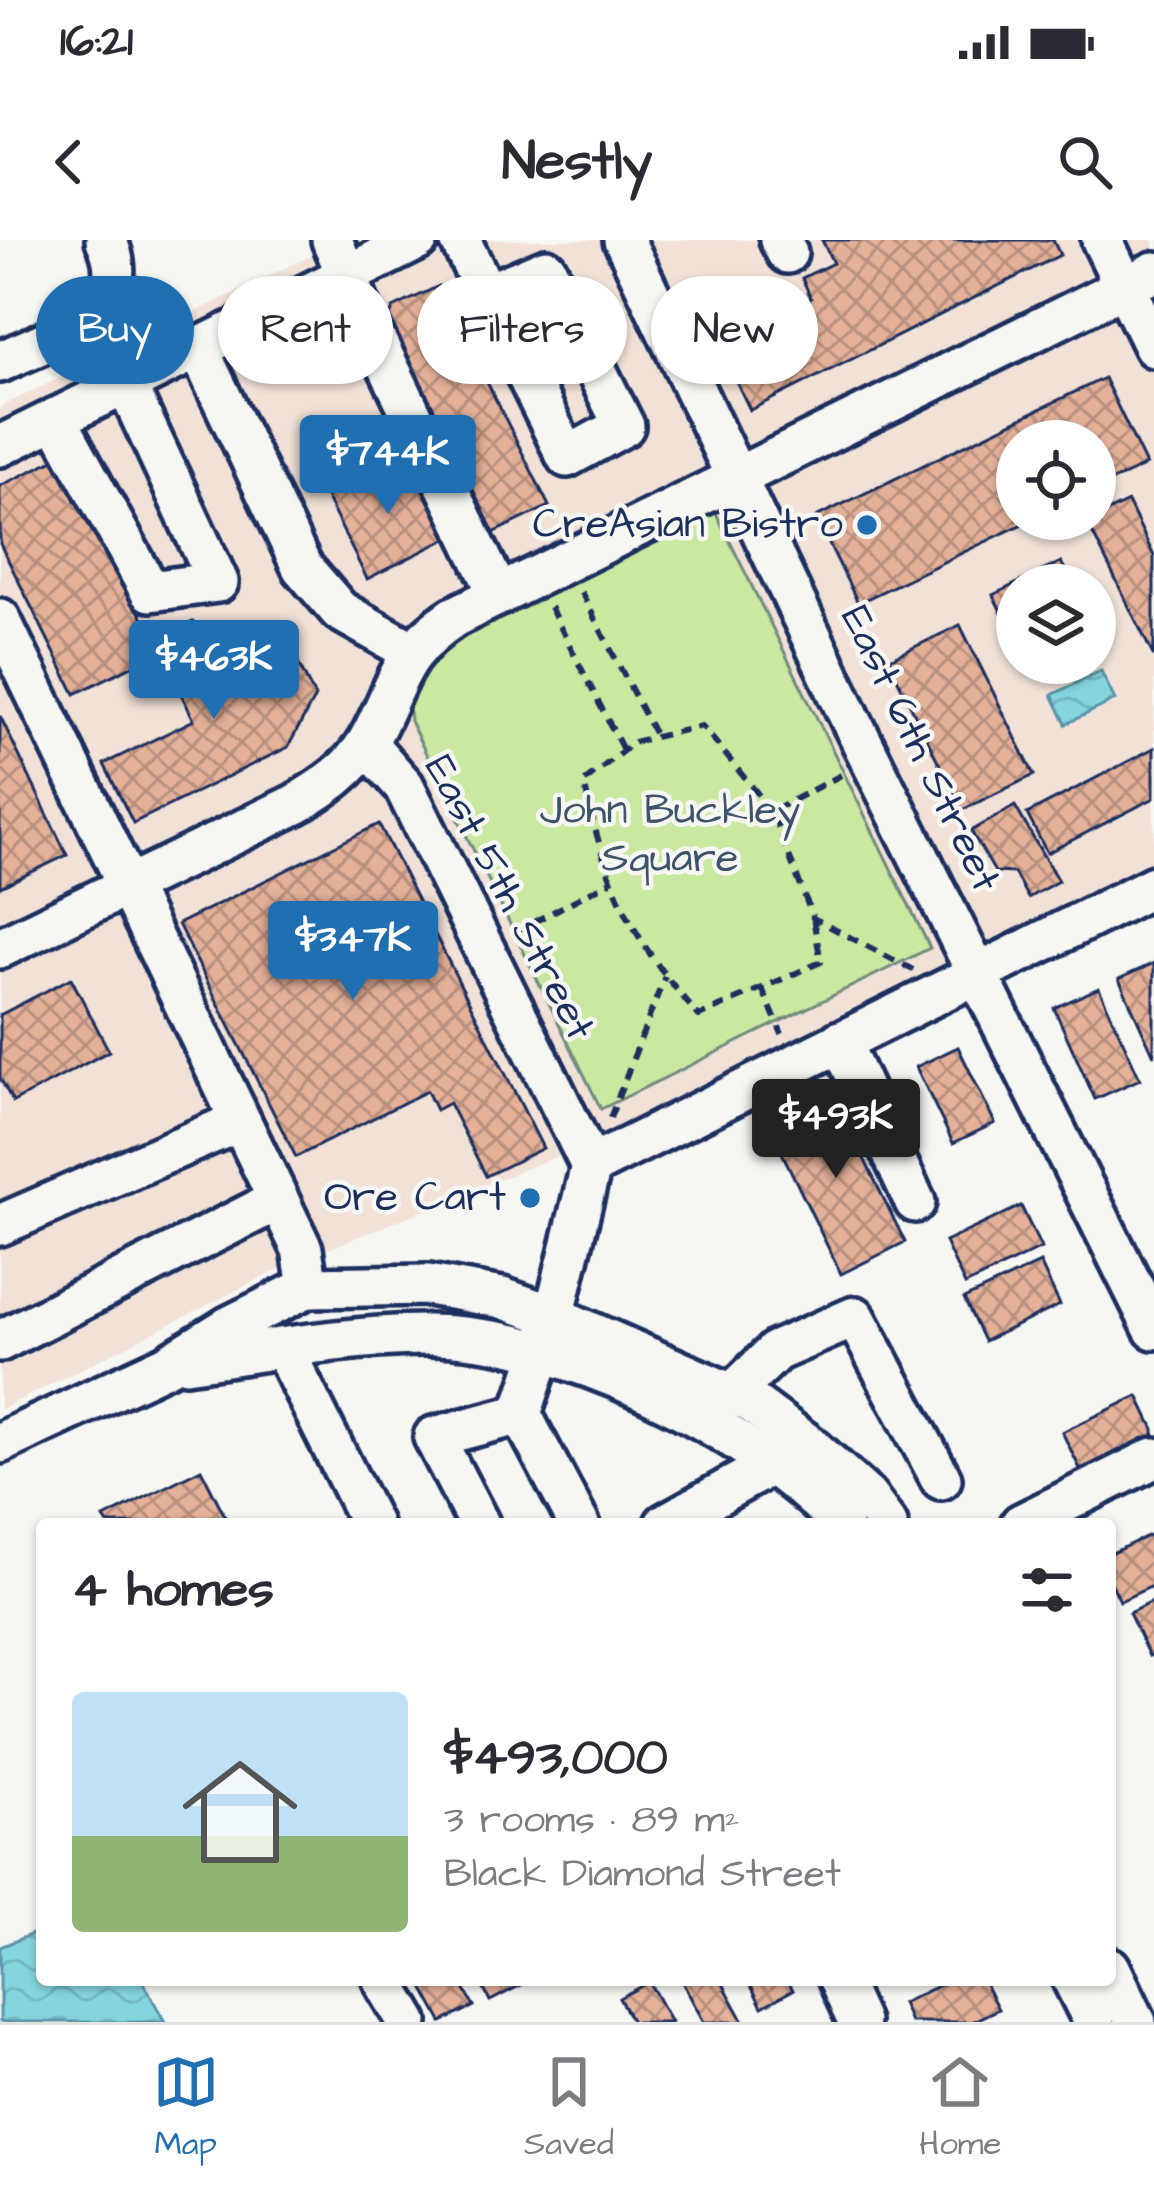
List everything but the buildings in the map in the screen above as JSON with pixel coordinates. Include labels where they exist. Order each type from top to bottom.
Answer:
[{"type":"street","points":[[0,362],[84,322],[105,302],[116,268],[106,240]]},
{"type":"street","points":[[194,350],[341,257],[418,240]]},
{"type":"street","points":[[460,240],[478,276]]},
{"type":"street","name":"East 6th Street","points":[[624,240],[871,760],[963,982],[1154,1329]]},
{"type":"street","points":[[1102,240],[1139,279],[1154,347]]},
{"type":"street","points":[[341,257],[362,312],[499,595]]},
{"type":"street","points":[[0,948],[296,804],[337,778],[367,744],[411,651],[454,617],[1139,279]]},
{"type":"street","points":[[198,348],[302,567],[340,611],[411,651]]},
{"type":"street","points":[[0,446],[56,418],[126,384],[218,582],[151,591],[56,418]]},
{"type":"street","points":[[0,619],[302,1250],[308,1287]]},
{"type":"street","name":"East 5th Street","points":[[367,744],[404,786],[591,1166]]},
{"type":"street","points":[[576,1518],[521,1414],[549,1334],[591,1166],[1154,886]]},
{"type":"street","points":[[840,1041],[915,1202]]},
{"type":"street","points":[[0,1226],[240,1121]]},
{"type":"street","points":[[0,1341],[278,1200]]},
{"type":"street","points":[[0,1443],[166,1365],[308,1287],[428,1285],[502,1298],[618,1381],[734,1435],[835,1518]]},
{"type":"street","points":[[732,1394],[776,1351],[855,1317],[941,1479]]},
{"type":"street","points":[[166,1365],[426,1335],[501,1340],[549,1334],[752,1403],[810,1446],[882,1518]]},
{"type":"street","points":[[283,1348],[368,1518]]},
{"type":"street","points":[[476,1518],[434,1437],[521,1414]]},
{"type":"street","points":[[1033,1518],[1154,1458]]},
{"type":"street","points":[[675,1518],[773,1464]]},
{"type":"street","points":[[1116,1980],[1136,2022]]},
{"type":"street","points":[[387,1986],[408,2022]]},
{"type":"street","points":[[842,1986],[858,2022]]},
{"type":"street","points":[[1076,1986],[1094,2022]]},
{"type":"path","points":[[550,570],[656,737]]},
{"type":"path","points":[[550,570],[624,751]]},
{"type":"path","points":[[702,725],[772,811],[813,918],[820,962],[699,1016],[664,976],[625,917],[598,845],[584,782],[634,742],[656,737],[702,725]]},
{"type":"path","points":[[772,811],[871,760]]},
{"type":"path","points":[[485,948],[611,881]]},
{"type":"path","points":[[813,918],[963,982]]},
{"type":"path","points":[[591,1166],[664,976]]},
{"type":"path","points":[[762,988],[794,1064]]},
{"type":"shaded area","points":[[343,240],[1154,240],[1154,860],[562,1154],[279,1269],[0,1410],[0,407],[47,384],[194,384],[194,313],[218,301],[218,384],[393,384],[393,276],[269,276]]},
{"type":"green space","name":"John Buckley Square","points":[[714,509],[930,948],[601,1109],[410,721],[408,694],[440,644]]},
{"type":"water","points":[[1074,684],[1107,684],[1115,700],[1066,724],[1052,695]]},
{"type":"water","points":[[36,1932],[36,1986],[145,1986],[165,2022],[0,2022],[0,1947]]},
{"type":"place","name":"CreAsian Bistro","points":[[867,525]]},
{"type":"place","name":"Ore Cart","points":[[530,1198]]}]
